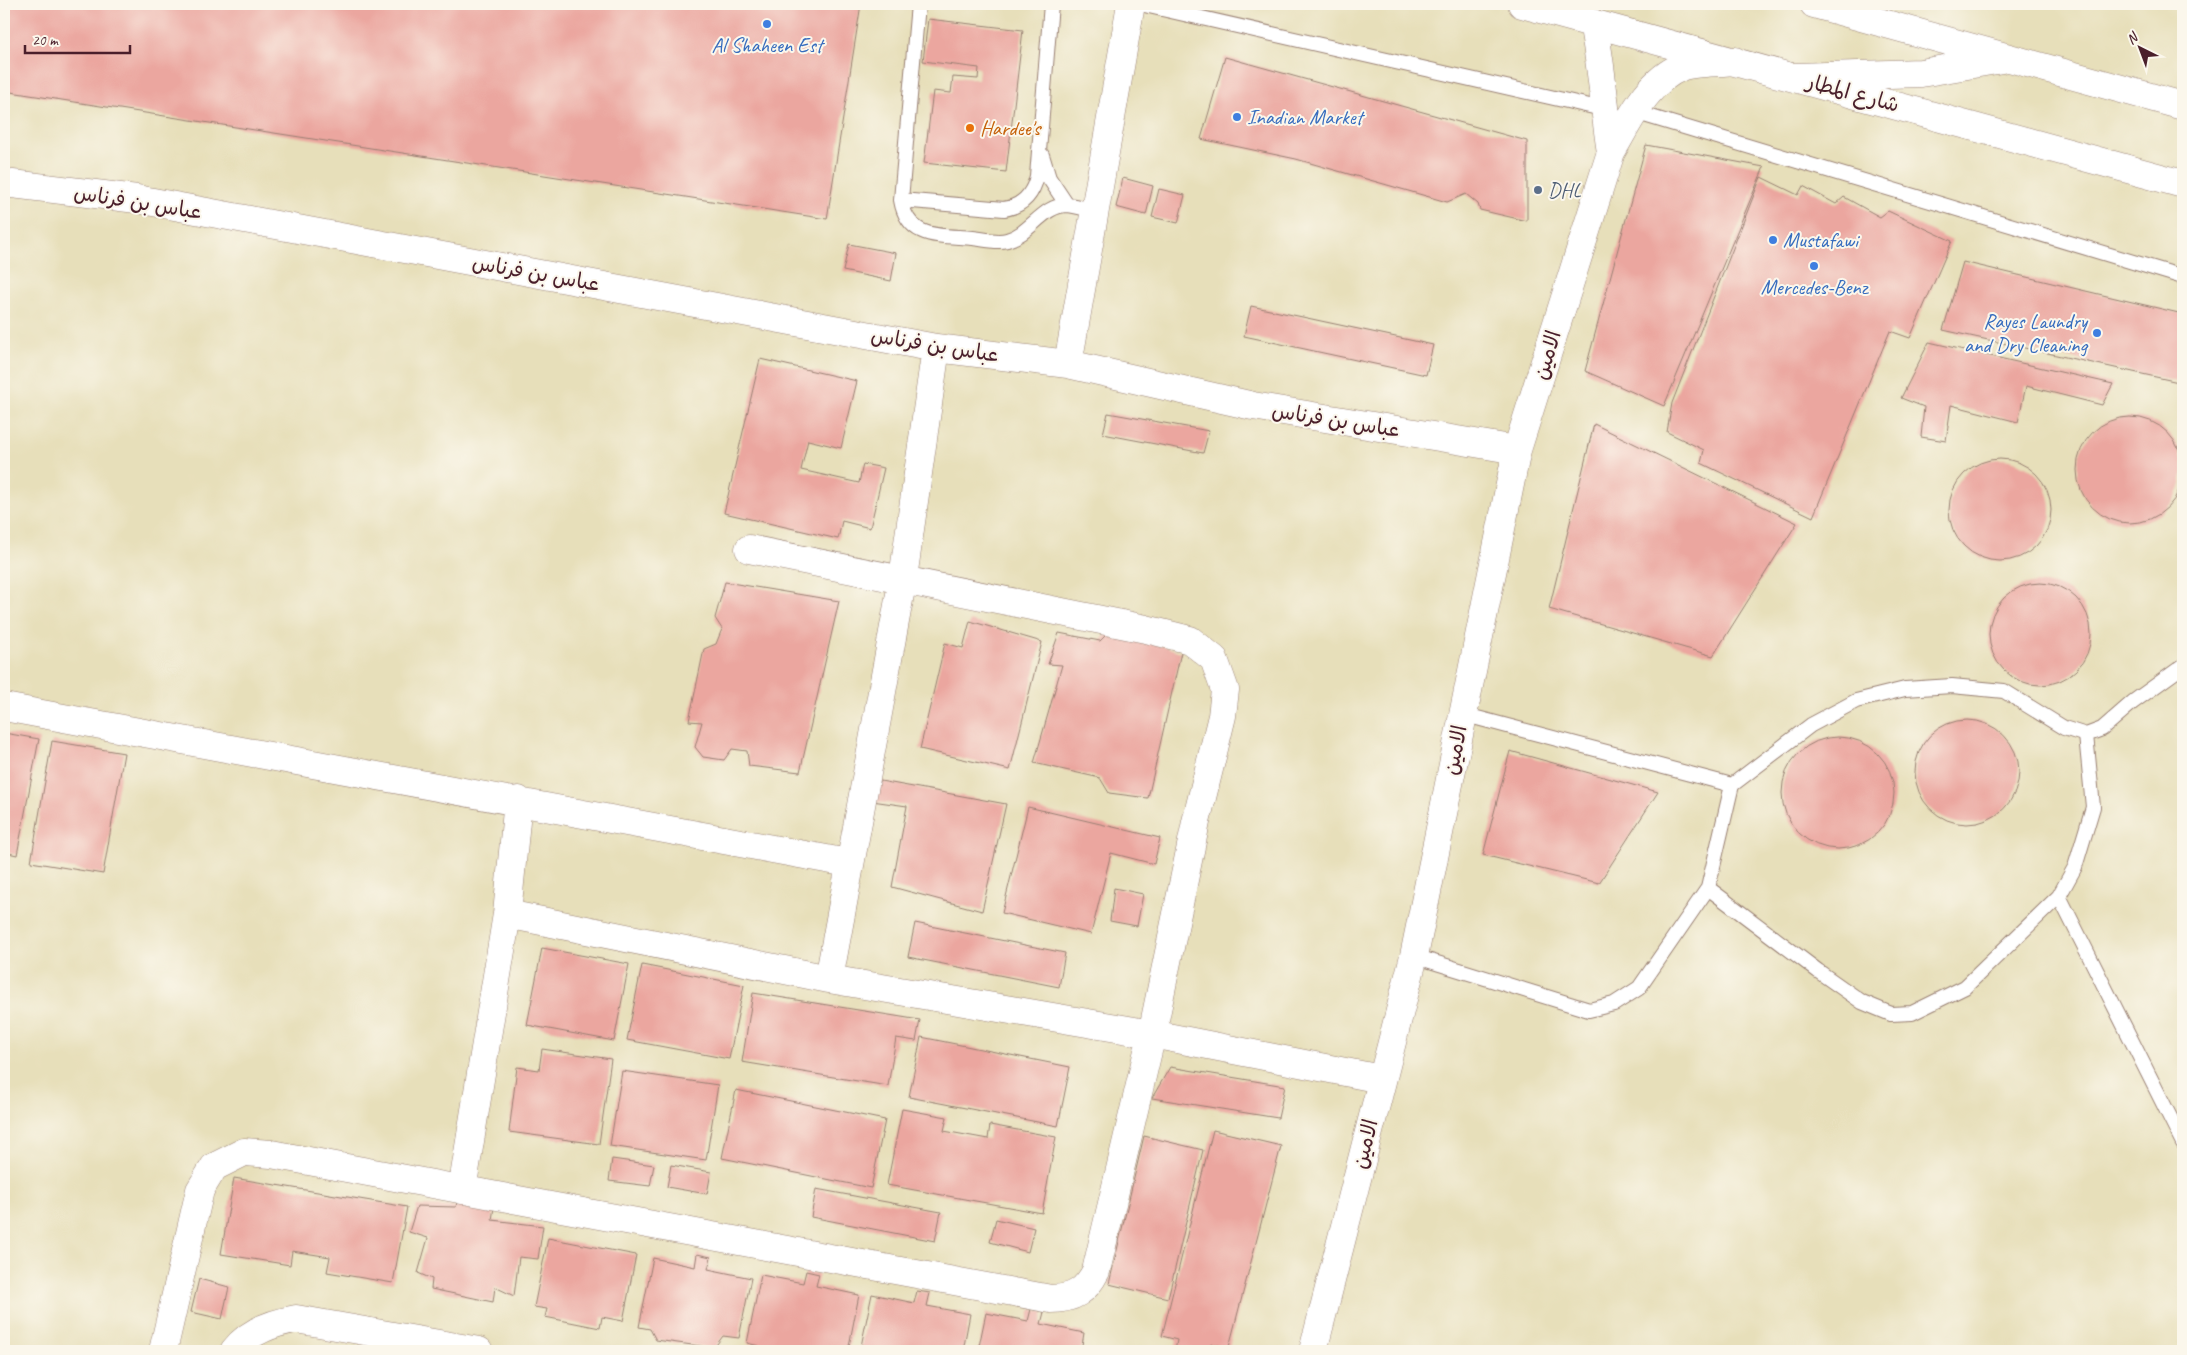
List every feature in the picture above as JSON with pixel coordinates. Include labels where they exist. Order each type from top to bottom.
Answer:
[{"type":"main road","points":[[1068,364],[1130,4]]},
{"type":"main road","name":"شارع المطار","points":[[1522,4],[2183,184]]},
{"type":"main road","points":[[1814,4],[2183,106]]},
{"type":"main road","name":"الامين","points":[[1592,24],[1602,68],[1604,110],[1611,152]]},
{"type":"main road","points":[[1795,77],[1921,73],[2008,58]]},
{"type":"main road","name":"الامين","points":[[1313,1351],[1414,956],[1517,450],[1611,152],[1635,112],[1656,84],[1682,67],[1735,61]]},
{"type":"main road","name":"عباس بن فرناس","points":[[4,183],[137,199],[936,348],[1068,364],[1252,406],[1517,450]]},
{"type":"main road","points":[[829,979],[848,862],[903,578],[936,348]]},
{"type":"main road","points":[[162,1351],[200,1190],[214,1167],[244,1152],[270,1154],[1051,1299],[1063,1299],[1074,1296],[1083,1290],[1096,1271],[1152,1034],[1196,822],[1222,716],[1225,690],[1214,659],[1190,640],[903,578],[749,549]]},
{"type":"main road","points":[[4,707],[848,862]]},
{"type":"main road","points":[[462,1190],[506,914],[518,800]]},
{"type":"main road","points":[[506,914],[829,979],[1152,1034],[1381,1080]]},
{"type":"main road","points":[[234,1351],[252,1333],[273,1323],[296,1319],[479,1351]]},
{"type":"lane","points":[[918,4],[901,200],[903,214],[910,223],[918,230],[928,234],[1004,241],[1020,236],[1032,227],[1041,215],[1053,208],[1067,205],[1095,211]]},
{"type":"lane","points":[[901,200],[1011,208],[1028,197],[1034,187],[1040,146],[1051,4]]},
{"type":"lane","points":[[1140,4],[1578,102],[1604,110],[1635,112],[2183,277]]},
{"type":"lane","points":[[1040,146],[1049,178],[1067,205]]},
{"type":"lane","points":[[1414,956],[1589,1010],[1614,1004],[1639,988],[1708,888],[1732,785],[1811,724],[1856,701],[1905,689],[1952,686],[2004,691],[2064,728],[2086,735],[2102,729],[2133,702],[2183,666]]},
{"type":"lane","points":[[1462,714],[1732,785]]},
{"type":"lane","points":[[1708,888],[1862,1002],[1890,1014],[1912,1013],[1965,986],[2059,896],[2075,867],[2094,807],[2086,735]]},
{"type":"lane","points":[[2059,896],[2183,1142]]},
{"type":"building","points":[[4,4],[861,4],[827,219],[4,91]]},
{"type":"building","name":"Hardee's","points":[[928,19],[1023,30],[1006,172],[924,163],[933,91],[951,93],[953,77],[978,79],[979,68],[923,61]]},
{"type":"building","points":[[1225,57],[1527,141],[1527,221],[1480,210],[1478,204],[1466,194],[1447,202],[1296,159],[1201,139]]},
{"type":"building","points":[[1646,145],[1764,167],[1664,406],[1585,371]]},
{"type":"building","points":[[1761,177],[1798,195],[1803,186],[1836,204],[1844,197],[1880,217],[1888,211],[1952,241],[1910,338],[1890,331],[1813,517],[1701,463],[1704,450],[1667,432],[1672,403]]},
{"type":"building","points":[[1123,178],[1153,186],[1146,215],[1116,207]]},
{"type":"building","points":[[1159,189],[1185,195],[1178,223],[1152,217]]},
{"type":"building","points":[[849,244],[896,253],[891,281],[843,271]]},
{"type":"building","points":[[1963,262],[2183,314],[2183,383],[1943,330]]},
{"type":"building","points":[[1251,306],[1433,345],[1426,375],[1244,336]]},
{"type":"building","points":[[1929,342],[2113,384],[2102,405],[2026,386],[2018,422],[1951,405],[1946,441],[1921,437],[1924,407],[1901,398]]},
{"type":"building","points":[[760,359],[857,381],[841,448],[808,440],[801,470],[859,483],[863,464],[884,468],[870,528],[842,521],[838,539],[724,513]]},
{"type":"building","points":[[1108,413],[1209,431],[1203,453],[1103,434]]},
{"type":"building","points":[[2130,417],[2150,421],[2167,433],[2179,450],[2183,470],[2179,490],[2167,507],[2150,519],[2130,523],[2110,519],[2093,507],[2081,490],[2077,470],[2081,450],[2093,433],[2110,421]]},
{"type":"building","points":[[1594,424],[1797,523],[1713,656],[1549,609]]},
{"type":"building","points":[[2000,459],[2019,463],[2036,474],[2047,491],[2051,510],[2047,529],[2036,546],[2019,557],[2000,561],[1981,557],[1964,546],[1953,529],[1949,510],[1953,491],[1964,474],[1981,463]]},
{"type":"building","points":[[725,582],[839,601],[800,772],[749,766],[747,751],[732,749],[724,760],[703,757],[695,747],[702,722],[689,721],[704,649],[716,644],[722,629],[715,618]]},
{"type":"building","points":[[2040,583],[2060,587],[2076,598],[2087,614],[2091,634],[2087,654],[2076,670],[2060,681],[2040,685],[2020,681],[2004,670],[1993,654],[1989,634],[1993,614],[2004,598],[2020,587]]},
{"type":"building","points":[[970,621],[1042,642],[1010,770],[920,749],[945,643],[963,648]]},
{"type":"building","points":[[1112,629],[1181,652],[1148,798],[1109,793],[1100,778],[1034,763],[1062,665],[1048,664],[1059,633],[1100,641]]},
{"type":"building","points":[[1967,720],[1987,724],[2004,735],[2015,752],[2019,772],[2015,792],[2004,809],[1987,820],[1967,824],[1947,820],[1930,809],[1919,792],[1915,772],[1919,752],[1930,735],[1947,724]]},
{"type":"building","points":[[4,733],[39,739],[17,855],[4,852]]},
{"type":"building","points":[[1838,737],[1849,738],[1859,742],[1877,754],[1889,772],[1893,782],[1893,804],[1889,814],[1877,832],[1859,844],[1849,848],[1838,849],[1827,848],[1817,844],[1799,832],[1787,814],[1783,804],[1782,793],[1783,782],[1787,772],[1799,754],[1817,742],[1827,738]]},
{"type":"building","points":[[52,741],[124,753],[103,874],[31,862]]},
{"type":"building","points":[[1510,751],[1658,792],[1599,883],[1483,855]]},
{"type":"building","points":[[875,780],[1006,804],[982,911],[892,887],[907,806],[872,801]]},
{"type":"building","points":[[1028,807],[1160,838],[1154,864],[1111,853],[1091,934],[1002,913]]},
{"type":"building","points":[[1114,888],[1143,894],[1137,926],[1110,921]]},
{"type":"building","points":[[915,923],[1065,953],[1059,987],[908,957]]},
{"type":"building","points":[[542,948],[629,964],[614,1041],[527,1025]]},
{"type":"building","points":[[642,965],[744,985],[729,1059],[627,1040]]},
{"type":"building","points":[[753,993],[920,1020],[916,1041],[896,1038],[888,1086],[742,1062]]},
{"type":"building","points":[[921,1037],[1070,1067],[1058,1126],[909,1097]]},
{"type":"building","points":[[542,1049],[611,1059],[599,1144],[509,1132],[517,1067],[539,1070]]},
{"type":"building","points":[[1170,1067],[1285,1086],[1278,1118],[1152,1098]]},
{"type":"building","points":[[622,1071],[718,1085],[706,1160],[610,1146]]},
{"type":"building","points":[[736,1090],[885,1120],[871,1188],[722,1158]]},
{"type":"building","points":[[902,1109],[947,1117],[944,1131],[988,1139],[990,1125],[1056,1137],[1042,1213],[887,1185]]},
{"type":"building","points":[[1213,1130],[1281,1146],[1229,1347],[1211,1344],[1209,1351],[1175,1351],[1177,1340],[1162,1336]]},
{"type":"building","points":[[1144,1136],[1203,1150],[1168,1298],[1109,1284]]},
{"type":"building","points":[[612,1159],[654,1165],[650,1186],[609,1181]]},
{"type":"building","points":[[671,1165],[711,1172],[707,1194],[667,1187]]},
{"type":"building","points":[[234,1178],[407,1207],[393,1283],[327,1272],[330,1257],[292,1251],[290,1265],[221,1254]]},
{"type":"building","points":[[816,1189],[941,1212],[935,1241],[811,1217]]},
{"type":"building","points":[[458,1196],[495,1201],[492,1220],[543,1226],[538,1259],[519,1257],[514,1296],[495,1287],[493,1302],[431,1289],[432,1279],[418,1273],[428,1238],[409,1232],[417,1206],[456,1207]]},
{"type":"building","points":[[996,1219],[1034,1228],[1028,1252],[990,1242]]},
{"type":"building","points":[[548,1238],[636,1255],[623,1321],[602,1317],[600,1328],[545,1317],[547,1309],[534,1307]]},
{"type":"building","points":[[697,1254],[711,1257],[708,1269],[751,1278],[739,1338],[723,1336],[714,1348],[656,1340],[650,1329],[639,1327],[653,1258],[695,1267]]},
{"type":"building","points":[[806,1271],[819,1274],[816,1286],[859,1295],[848,1351],[762,1351],[759,1346],[747,1343],[761,1275],[803,1283]]},
{"type":"building","points":[[199,1279],[229,1287],[222,1319],[191,1312]]},
{"type":"building","points":[[917,1291],[930,1293],[927,1306],[970,1314],[963,1351],[860,1351],[872,1294],[914,1303]]},
{"type":"building","points":[[1031,1309],[1044,1312],[1041,1324],[1084,1333],[1081,1351],[978,1351],[986,1313],[1028,1321]]},
{"type":"place","name":"Al Shaheen Est","points":[[767,24]]},
{"type":"place","name":"Inadian Market","points":[[1237,117]]},
{"type":"place","name":"Hardee's","points":[[970,128]]},
{"type":"place","name":"DHL","points":[[1538,190]]},
{"type":"place","name":"Mustafawi","points":[[1773,240]]},
{"type":"place","name":"Mercedes-Benz","points":[[1814,266]]},
{"type":"place","name":"Rayes Laundry and Dry Cleaning","points":[[2097,333]]}]
